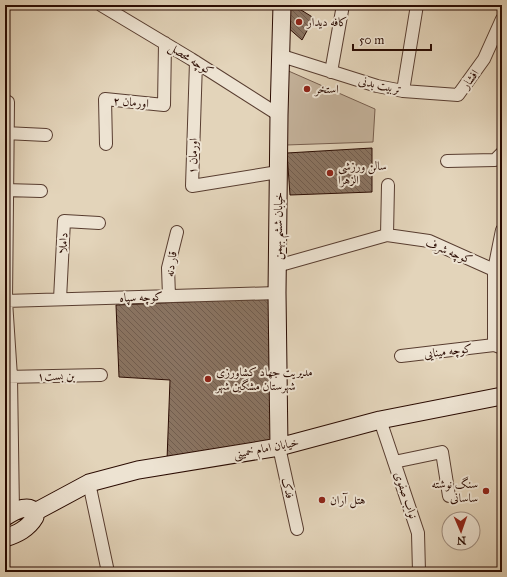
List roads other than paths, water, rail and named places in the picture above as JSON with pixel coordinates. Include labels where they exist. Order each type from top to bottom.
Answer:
[{"type":"main road","name":"خیابان ششم بهمن","points":[[279,447],[277,266],[282,5]]},
{"type":"main road","name":"خیابان امام خمینی","points":[[35,512],[89,483],[138,470],[279,447],[380,420],[502,396]]},
{"type":"main road","points":[[5,538],[26,528],[35,517],[35,512],[28,508],[9,514]]},
{"type":"street","name":"کوچه محصل","points":[[101,5],[196,62],[279,115]]},
{"type":"street","points":[[331,72],[343,5]]},
{"type":"street","points":[[403,91],[417,5]]},
{"type":"street","name":"افشار","points":[[458,95],[484,59],[502,19]]},
{"type":"street","name":"اورمان ۲","points":[[106,144],[106,99],[164,105],[165,43]]},
{"type":"street","name":"تربیت بدنی","points":[[282,56],[377,86],[403,91],[458,95]]},
{"type":"street","name":"اورمان ۱","points":[[196,62],[192,186],[278,172]]},
{"type":"street","points":[[5,102],[8,102],[6,133],[5,301],[8,377],[9,514]]},
{"type":"street","points":[[6,133],[46,135]]},
{"type":"street","points":[[447,161],[495,160],[502,153]]},
{"type":"street","points":[[387,235],[388,185]]},
{"type":"street","points":[[6,190],[41,191]]},
{"type":"street","name":"داملا","points":[[60,299],[64,221],[98,223]]},
{"type":"street","points":[[498,346],[494,270],[502,230]]},
{"type":"street","name":"قار دنه","points":[[169,296],[168,268],[177,232]]},
{"type":"street","name":"کوچه شرف","points":[[277,266],[387,235],[429,241],[494,270]]},
{"type":"street","name":"کوچه سپاه","points":[[5,301],[277,293]]},
{"type":"street","name":"کوچه مینایی","points":[[401,356],[498,346]]},
{"type":"street","name":"بن بست۱","points":[[8,377],[101,375]]},
{"type":"street","name":"نواب صفوی","points":[[380,420],[418,533],[419,572]]},
{"type":"street","name":"فدک","points":[[279,447],[298,529]]},
{"type":"street","points":[[394,462],[442,452],[449,496]]},
{"type":"street","points":[[89,483],[108,572]]},
{"type":"place","name":"کافه دیدار","points":[[299,22]]},
{"type":"place","name":"استخر","points":[[307,89]]},
{"type":"place","name":"سالن ورزشی الزهرا","points":[[330,173]]},
{"type":"place","name":"مدیریت جهاد کشاورزی شهرستان مشگین شهر","points":[[208,379]]},
{"type":"place","name":"سنگ نوشته ساسانی","points":[[486,491]]},
{"type":"place","name":"هتل آران","points":[[322,500]]}]
